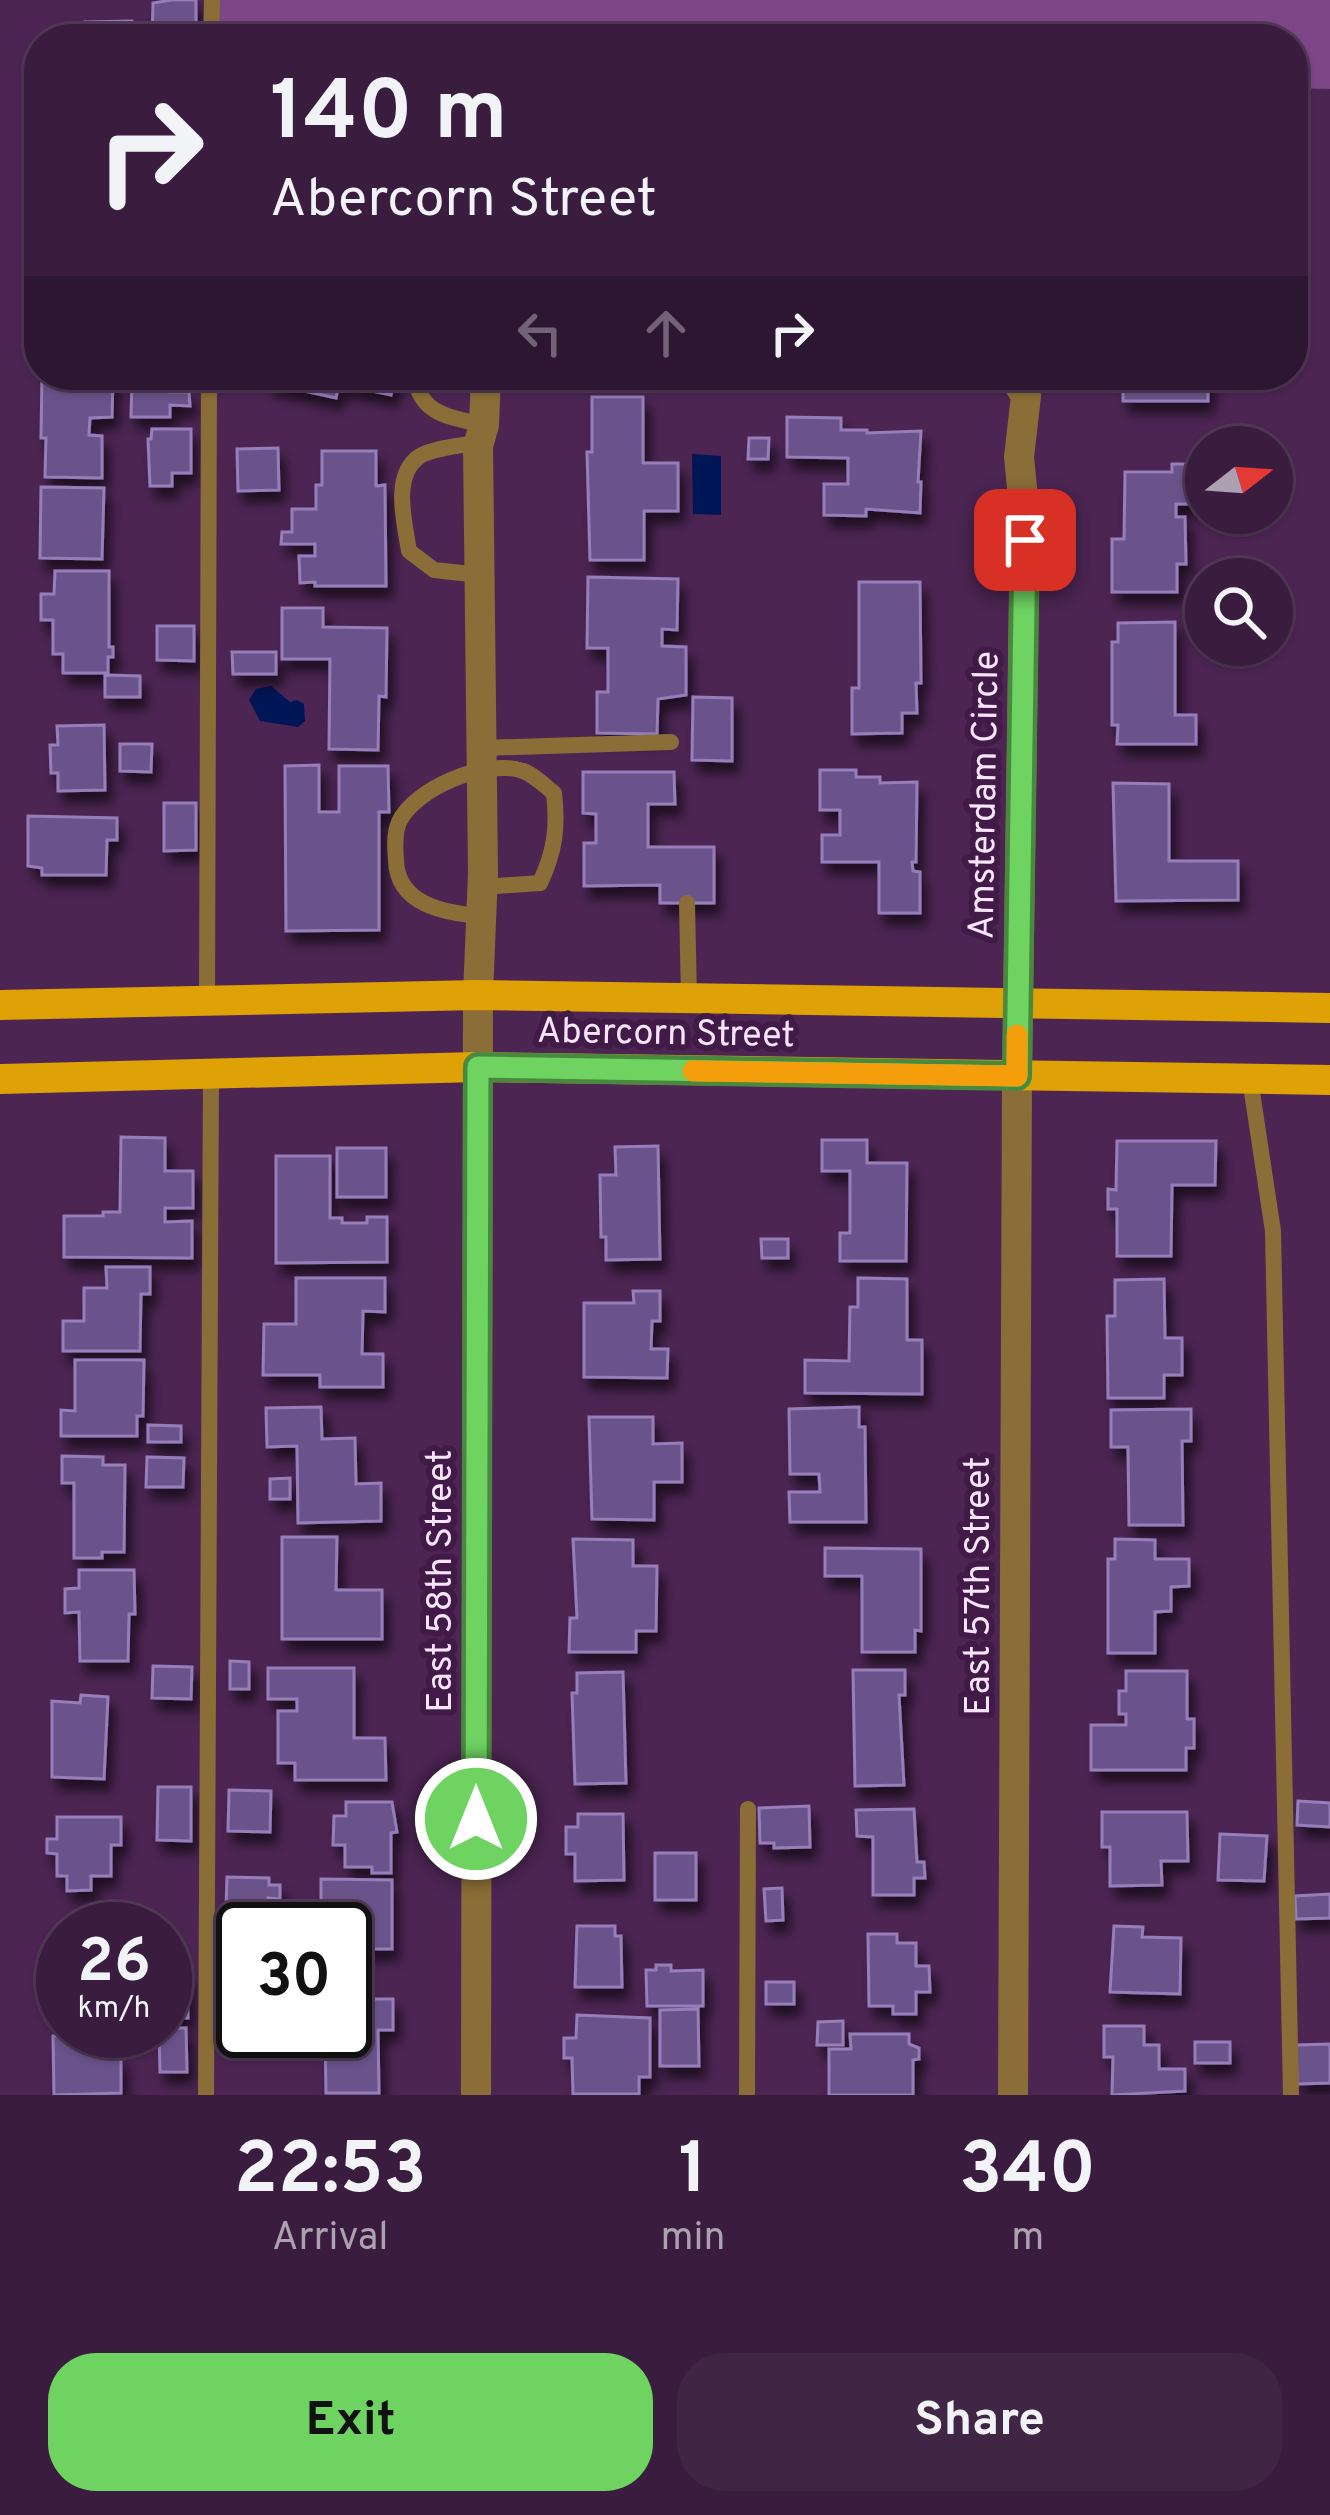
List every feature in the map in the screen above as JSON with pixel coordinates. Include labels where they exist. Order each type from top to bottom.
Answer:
[{"type":"main road","name":"Abercorn Street","points":[[0,1005],[478,995],[1330,1008]]},
{"type":"main road","name":"Abercorn Street","points":[[0,1079],[478,1067],[1330,1080]]},
{"type":"street","points":[[478,1067],[479,575],[485,390]]},
{"type":"street","name":"Amsterdam Circle","points":[[1017,1076],[1025,518],[1019,457],[1026,396],[1022,390]]},
{"type":"street","name":"East 58th Street","points":[[476,2095],[478,1067]]},
{"type":"street","name":"East 57th Street","points":[[1013,2095],[1017,1076]]},
{"type":"lane","points":[[207,1000],[209,390]]},
{"type":"lane","points":[[419,390],[422,401],[436,414],[482,434]]},
{"type":"lane","points":[[479,575],[434,570],[409,551],[402,505],[406,474],[421,456],[482,434]]},
{"type":"lane","points":[[481,758],[524,771],[554,793],[558,827],[552,858],[540,883],[446,913],[419,902],[396,872],[400,821],[424,794],[481,758],[671,742]]},
{"type":"lane","points":[[687,903],[689,999]]},
{"type":"lane","points":[[206,2095],[211,1072]]},
{"type":"lane","points":[[1250,1079],[1273,1232],[1292,2095]]},
{"type":"lane","points":[[747,2095],[748,1809]]},
{"type":"shaded area","points":[[212,0],[1330,0],[1330,89],[1308,88],[1308,24],[211,24]]},
{"type":"shaded area","points":[[692,454],[721,456],[721,515],[693,514]]},
{"type":"shaded area","points":[[271,686],[290,702],[304,704],[305,721],[298,727],[260,721],[249,700],[256,689]]},
{"type":"building","points":[[196,0],[196,24],[152,24],[153,3]]},
{"type":"building","points":[[132,21],[132,24],[85,24]]},
{"type":"building","points":[[42,390],[113,390],[112,417],[90,418],[89,435],[102,436],[102,478],[45,477],[46,438],[41,438]]},
{"type":"building","points":[[132,390],[189,392],[190,406],[170,405],[170,417],[131,417]]},
{"type":"building","points":[[300,390],[338,390],[336,398]]},
{"type":"building","points":[[1123,390],[1208,390],[1208,401],[1123,401]]},
{"type":"building","points":[[592,397],[643,397],[643,463],[678,463],[678,511],[644,511],[644,560],[590,560],[587,452],[592,452]]},
{"type":"building","points":[[787,417],[841,418],[841,430],[867,433],[921,431],[920,513],[866,509],[866,516],[824,515],[824,484],[848,484],[848,458],[787,457]]},
{"type":"building","points":[[152,429],[191,429],[191,473],[172,473],[172,486],[150,486],[148,439]]},
{"type":"building","points":[[749,438],[769,438],[768,459],[748,459]]},
{"type":"building","points":[[278,448],[279,490],[238,491],[237,449]]},
{"type":"building","points":[[322,451],[376,451],[376,486],[385,485],[386,586],[300,583],[299,556],[315,556],[315,544],[281,544],[282,532],[292,532],[292,509],[316,509]]},
{"type":"building","points":[[1172,464],[1185,464],[1185,504],[1176,504],[1176,517],[1185,517],[1186,558],[1185,564],[1177,564],[1177,592],[1112,592],[1112,539],[1124,539],[1125,472],[1172,472]]},
{"type":"building","points":[[41,487],[104,488],[102,559],[40,558]]},
{"type":"building","points":[[55,571],[109,571],[113,657],[108,657],[108,673],[63,673],[63,654],[53,654],[53,620],[41,620],[41,594],[54,594]]},
{"type":"building","points":[[588,577],[678,579],[677,630],[662,629],[662,646],[686,647],[686,695],[658,699],[657,734],[597,733],[597,692],[608,692],[608,648],[587,648]]},
{"type":"building","points":[[859,582],[920,582],[921,683],[916,683],[917,713],[902,713],[902,733],[852,734],[852,688],[859,688]]},
{"type":"building","points":[[282,608],[323,608],[323,627],[387,628],[386,697],[379,696],[378,750],[329,749],[330,659],[282,659]]},
{"type":"building","points":[[1175,622],[1175,715],[1196,715],[1196,744],[1117,744],[1118,725],[1112,725],[1112,642],[1118,642],[1118,623]]},
{"type":"building","points":[[157,626],[194,626],[194,661],[157,660]]},
{"type":"building","points":[[232,652],[276,652],[276,674],[233,674]]},
{"type":"building","points":[[105,675],[140,676],[140,697],[105,697]]},
{"type":"building","points":[[693,697],[732,698],[732,761],[692,760]]},
{"type":"building","points":[[104,725],[105,790],[58,791],[58,773],[51,773],[50,745],[58,745],[57,726]]},
{"type":"building","points":[[120,744],[152,744],[151,772],[120,771]]},
{"type":"building","points":[[319,765],[319,812],[339,812],[339,766],[388,766],[389,812],[379,812],[379,930],[286,931],[285,766]]},
{"type":"building","points":[[820,770],[856,770],[856,777],[880,777],[880,783],[917,782],[916,862],[912,862],[913,871],[920,872],[920,913],[879,913],[879,862],[822,862],[822,835],[840,835],[840,810],[820,810]]},
{"type":"building","points":[[583,772],[674,772],[675,804],[648,804],[648,847],[714,847],[714,903],[660,903],[660,885],[584,886],[584,843],[596,843],[596,814],[583,813]]},
{"type":"building","points":[[1113,783],[1169,784],[1169,861],[1238,861],[1238,900],[1116,901]]},
{"type":"building","points":[[164,803],[196,803],[196,850],[164,851]]},
{"type":"building","points":[[28,816],[117,818],[117,840],[107,840],[106,875],[42,875],[42,868],[28,866]]},
{"type":"building","points":[[121,1137],[165,1138],[165,1171],[193,1171],[193,1208],[165,1208],[165,1222],[192,1221],[192,1258],[64,1257],[64,1216],[120,1212]]},
{"type":"building","points":[[822,1140],[867,1140],[867,1163],[907,1163],[906,1261],[840,1261],[840,1233],[850,1233],[850,1171],[822,1171]]},
{"type":"building","points":[[1117,1141],[1216,1141],[1215,1185],[1172,1185],[1171,1256],[1117,1256],[1117,1209],[1108,1209],[1108,1189],[1116,1190]]},
{"type":"building","points":[[658,1146],[660,1259],[606,1260],[600,1175],[616,1175],[615,1147]]},
{"type":"building","points":[[337,1148],[386,1148],[386,1197],[337,1197]]},
{"type":"building","points":[[276,1156],[330,1156],[330,1218],[367,1223],[367,1217],[387,1217],[387,1262],[276,1263]]},
{"type":"building","points":[[761,1239],[788,1239],[788,1258],[762,1258]]},
{"type":"building","points":[[106,1267],[150,1267],[150,1294],[141,1294],[140,1351],[63,1351],[63,1321],[84,1321],[84,1288],[107,1288]]},
{"type":"building","points":[[296,1278],[385,1278],[385,1312],[363,1311],[362,1354],[383,1354],[383,1387],[320,1387],[320,1375],[263,1375],[264,1324],[296,1324]]},
{"type":"building","points":[[858,1278],[907,1279],[907,1340],[922,1340],[922,1394],[805,1393],[805,1360],[849,1361],[850,1307],[858,1307]]},
{"type":"building","points":[[1164,1279],[1165,1338],[1182,1338],[1182,1375],[1164,1375],[1164,1398],[1108,1398],[1107,1316],[1115,1316],[1115,1280]]},
{"type":"building","points":[[633,1291],[660,1291],[660,1321],[652,1321],[651,1349],[668,1349],[667,1378],[584,1377],[584,1303],[634,1303]]},
{"type":"building","points":[[75,1360],[144,1360],[143,1416],[137,1416],[137,1436],[61,1436],[61,1410],[75,1411]]},
{"type":"building","points":[[321,1407],[322,1439],[355,1438],[356,1484],[381,1483],[381,1521],[298,1523],[297,1446],[267,1447],[266,1408]]},
{"type":"building","points":[[859,1407],[859,1427],[865,1427],[866,1522],[790,1522],[789,1492],[820,1492],[819,1474],[790,1474],[789,1409]]},
{"type":"building","points":[[1191,1409],[1191,1441],[1182,1441],[1183,1525],[1129,1525],[1128,1447],[1111,1447],[1111,1410]]},
{"type":"building","points":[[589,1417],[653,1417],[653,1444],[682,1443],[682,1482],[654,1482],[654,1520],[592,1519]]},
{"type":"building","points":[[148,1425],[181,1426],[181,1442],[148,1442]]},
{"type":"building","points":[[62,1456],[103,1457],[103,1465],[125,1465],[124,1552],[74,1558],[74,1483],[62,1483]]},
{"type":"building","points":[[147,1457],[184,1458],[183,1487],[146,1487]]},
{"type":"building","points":[[290,1478],[290,1499],[270,1499],[270,1479]]},
{"type":"building","points":[[282,1537],[337,1537],[336,1590],[382,1590],[382,1639],[282,1639]]},
{"type":"building","points":[[573,1539],[633,1540],[633,1566],[657,1566],[656,1631],[636,1631],[636,1652],[569,1652],[570,1618],[577,1618]]},
{"type":"building","points":[[1115,1539],[1155,1540],[1155,1559],[1189,1559],[1189,1586],[1171,1587],[1171,1611],[1155,1612],[1155,1653],[1108,1653],[1108,1559],[1115,1559]]},
{"type":"building","points":[[825,1548],[921,1549],[921,1631],[915,1630],[915,1652],[862,1652],[862,1576],[825,1576]]},
{"type":"building","points":[[79,1570],[134,1570],[135,1614],[129,1614],[128,1661],[80,1661],[79,1612],[65,1613],[65,1589],[79,1588]]},
{"type":"building","points":[[230,1661],[249,1662],[249,1689],[230,1689]]},
{"type":"building","points":[[153,1666],[192,1667],[191,1699],[152,1698]]},
{"type":"building","points":[[268,1668],[354,1668],[354,1738],[385,1738],[386,1780],[295,1780],[295,1763],[278,1763],[278,1711],[297,1711],[297,1699],[268,1699]]},
{"type":"building","points":[[853,1670],[905,1670],[905,1695],[899,1695],[904,1785],[855,1786]]},
{"type":"building","points":[[1126,1671],[1187,1671],[1187,1719],[1194,1719],[1194,1748],[1186,1748],[1186,1770],[1091,1770],[1091,1725],[1126,1725],[1126,1714],[1119,1714],[1119,1691],[1126,1691]]},
{"type":"building","points":[[623,1672],[626,1783],[575,1784],[572,1693],[577,1693],[577,1673]]},
{"type":"building","points":[[81,1695],[108,1697],[104,1779],[52,1777],[52,1701],[80,1703]]},
{"type":"building","points":[[158,1787],[191,1787],[191,1841],[157,1840]]},
{"type":"building","points":[[229,1790],[271,1791],[270,1832],[228,1831]]},
{"type":"building","points":[[1298,1801],[1330,1803],[1330,1827],[1297,1825]]},
{"type":"building","points":[[346,1802],[392,1802],[397,1832],[391,1833],[391,1873],[345,1867],[345,1845],[333,1845],[334,1816],[346,1816]]},
{"type":"building","points":[[809,1806],[810,1847],[774,1848],[774,1843],[760,1843],[759,1808]]},
{"type":"building","points":[[914,1809],[917,1862],[924,1862],[925,1878],[914,1878],[914,1895],[873,1895],[873,1837],[857,1836],[856,1810]]},
{"type":"building","points":[[1102,1812],[1187,1812],[1188,1861],[1161,1861],[1162,1885],[1110,1886],[1110,1847],[1102,1847]]},
{"type":"building","points":[[578,1814],[623,1814],[624,1880],[575,1881],[575,1854],[566,1854],[566,1827],[578,1827]]},
{"type":"building","points":[[57,1817],[121,1817],[121,1845],[111,1845],[111,1876],[91,1876],[91,1890],[67,1891],[67,1876],[57,1876],[57,1854],[47,1853],[47,1839],[57,1839]]},
{"type":"building","points":[[1220,1834],[1267,1836],[1264,1881],[1218,1880]]},
{"type":"building","points":[[655,1853],[696,1853],[696,1900],[655,1900]]},
{"type":"building","points":[[227,1877],[269,1878],[269,1885],[280,1885],[280,1899],[226,1902]]},
{"type":"building","points":[[321,1879],[392,1880],[392,1949],[372,1949],[372,1902],[321,1902]]},
{"type":"building","points":[[782,1888],[783,1920],[766,1921],[764,1889]]},
{"type":"building","points":[[1330,1894],[1330,1918],[1296,1919],[1295,1896]]},
{"type":"building","points":[[577,1926],[615,1926],[615,1936],[621,1936],[622,1987],[575,1987]]},
{"type":"building","points":[[1114,1926],[1143,1927],[1142,1937],[1181,1938],[1180,1994],[1110,1992]]},
{"type":"building","points":[[868,1934],[897,1934],[897,1943],[916,1943],[916,1966],[929,1966],[930,1992],[916,1992],[916,2014],[893,2014],[893,2006],[869,2006]]},
{"type":"building","points":[[656,1965],[671,1965],[671,1971],[703,1970],[703,2006],[647,2006],[646,1970],[656,1970]]},
{"type":"building","points":[[766,1982],[794,1982],[794,2004],[766,2004]]},
{"type":"building","points":[[372,1999],[393,1999],[393,2030],[378,2030],[379,2093],[326,2093],[325,2058],[372,2058]]},
{"type":"building","points":[[698,2009],[699,2066],[660,2066],[660,2010]]},
{"type":"building","points":[[577,2015],[650,2018],[650,2077],[639,2077],[639,2094],[573,2094],[572,2058],[564,2058],[564,2038],[576,2038]]},
{"type":"building","points":[[843,2021],[843,2045],[817,2045],[818,2022]]},
{"type":"building","points":[[1104,2026],[1144,2026],[1144,2045],[1159,2045],[1159,2069],[1185,2069],[1185,2091],[1112,2095],[1113,2057],[1104,2057]]},
{"type":"building","points":[[850,2034],[909,2034],[909,2044],[919,2048],[919,2059],[913,2060],[913,2095],[829,2095],[829,2049],[851,2049]]},
{"type":"building","points":[[1195,2042],[1230,2042],[1230,2063],[1195,2063]]},
{"type":"building","points":[[1330,2044],[1330,2083],[1297,2084],[1296,2045]]},
{"type":"building","points":[[53,2058],[121,2058],[121,2093],[54,2095]]},
{"type":"building","points":[[160,2058],[187,2058],[187,2072],[160,2072]]},
{"type":"slow traffic","points":[[693,1071],[1017,1076],[1017,1035]]},
{"type":"route","points":[[476,1819],[478,1067],[1017,1076],[1025,540]]}]
